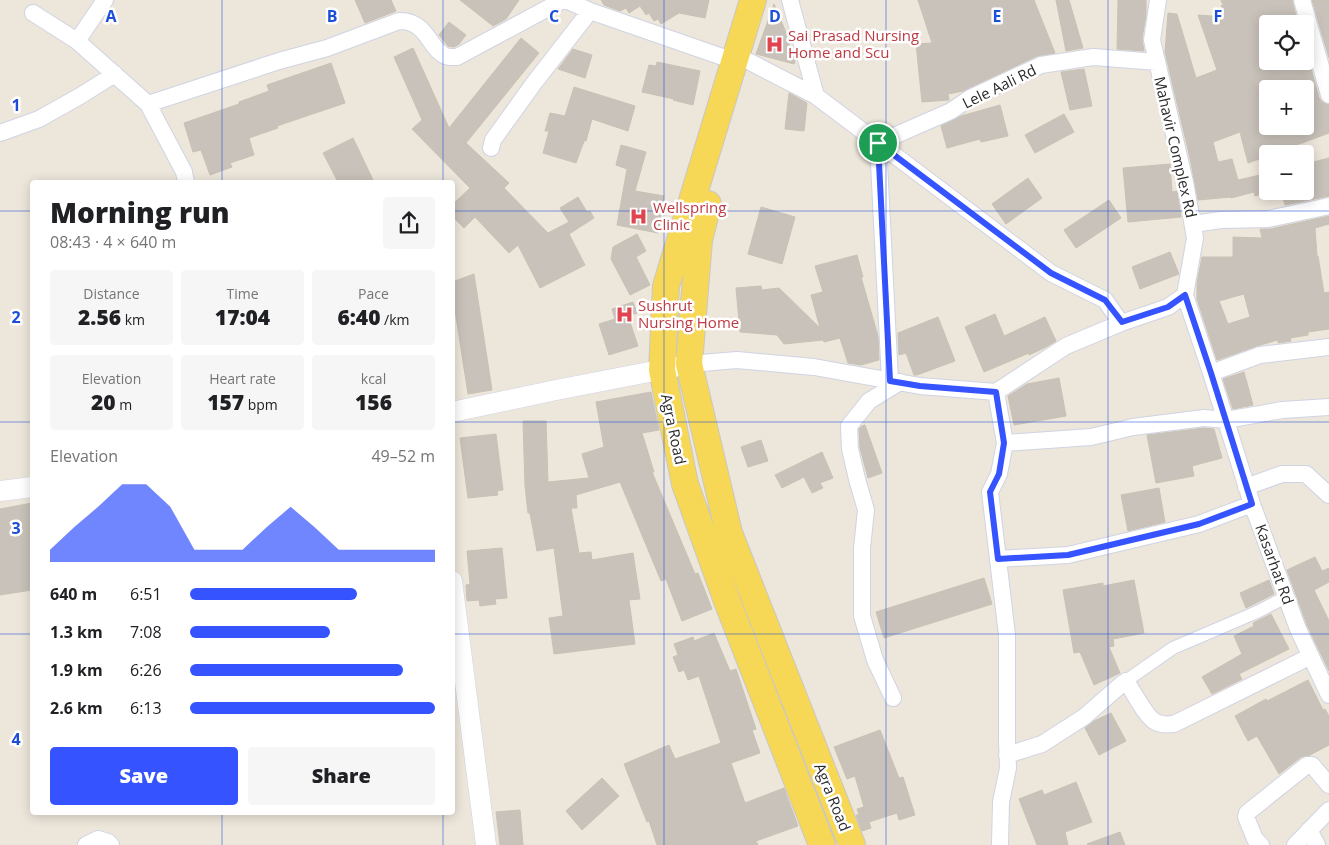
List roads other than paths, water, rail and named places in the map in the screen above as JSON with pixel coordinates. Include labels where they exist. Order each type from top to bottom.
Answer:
[{"type":"main road","name":"Agra Road","points":[[753,0],[741,61],[699,240],[689,364],[729,533],[852,845]]},
{"type":"main road","name":"Agra Road","points":[[769,0],[741,61],[666,286],[662,370],[686,484],[727,600],[822,845]]},
{"type":"street","points":[[77,41],[104,0]]},
{"type":"street","points":[[148,104],[279,61],[327,48],[399,21],[416,24],[441,53],[449,57],[457,57],[564,0],[590,11],[741,61],[816,96],[1051,273],[1105,300],[1122,322]]},
{"type":"street","points":[[790,0],[816,96]]},
{"type":"street","name":"Mahavir Complex Rd","points":[[1158,0],[1152,40],[1185,182],[1195,238],[1185,295]]},
{"type":"street","points":[[1302,0],[1329,95]]},
{"type":"street","points":[[491,148],[493,140],[534,83],[590,11]]},
{"type":"street","points":[[33,13],[77,41],[148,104],[184,172],[186,180]]},
{"type":"street","name":"Lele Aali Rd","points":[[878,143],[951,111],[970,98],[1041,65],[1093,57],[1157,62]]},
{"type":"street","points":[[0,133],[39,119],[115,74]]},
{"type":"street","points":[[878,143],[895,382]]},
{"type":"street","points":[[1193,224],[1221,220],[1268,219],[1329,206]]},
{"type":"street","points":[[455,411],[689,364],[737,360],[814,367],[920,386],[996,392],[1066,346],[1122,322],[1168,307],[1185,295]]},
{"type":"street","name":"Kasarhat Rd","points":[[1185,295],[1252,504],[1298,629],[1329,695]]},
{"type":"street","points":[[1211,373],[1260,355],[1329,347]]},
{"type":"street","points":[[893,698],[875,660],[862,616],[862,548],[866,510],[850,449],[849,426],[869,401],[895,382]]},
{"type":"street","points":[[996,392],[1004,443],[999,474],[990,492],[1007,635],[1008,768],[1002,802],[1000,845]]},
{"type":"street","points":[[1004,443],[1091,437],[1132,427],[1204,418],[1226,420],[1282,410],[1329,408]]},
{"type":"street","points":[[1246,487],[1282,474],[1306,474],[1329,495]]},
{"type":"street","points":[[0,491],[30,487]]},
{"type":"street","points":[[998,559],[1068,555],[1199,524],[1252,504]]},
{"type":"street","points":[[1007,755],[1049,740],[1084,717],[1125,682],[1173,648],[1257,612],[1286,597]]},
{"type":"street","points":[[455,604],[486,845]]},
{"type":"street","points":[[1125,682],[1149,717],[1155,722],[1164,725],[1174,724],[1311,656]]},
{"type":"street","points":[[1261,845],[1255,838],[1246,817],[1247,813],[1307,765],[1312,765],[1329,785]]},
{"type":"street","points":[[1295,845],[1329,810]]},
{"type":"street","points":[[1309,830],[1317,845]]},
{"type":"street","points":[[86,845],[98,839],[111,845]]},
{"type":"place","name":"Sai Prasad Nursing Home and Scu","points":[[774,44]]},
{"type":"place","name":"Wellspring Clinic","points":[[639,216]]},
{"type":"place","name":"Sushrut Nursing Home","points":[[624,314]]}]
